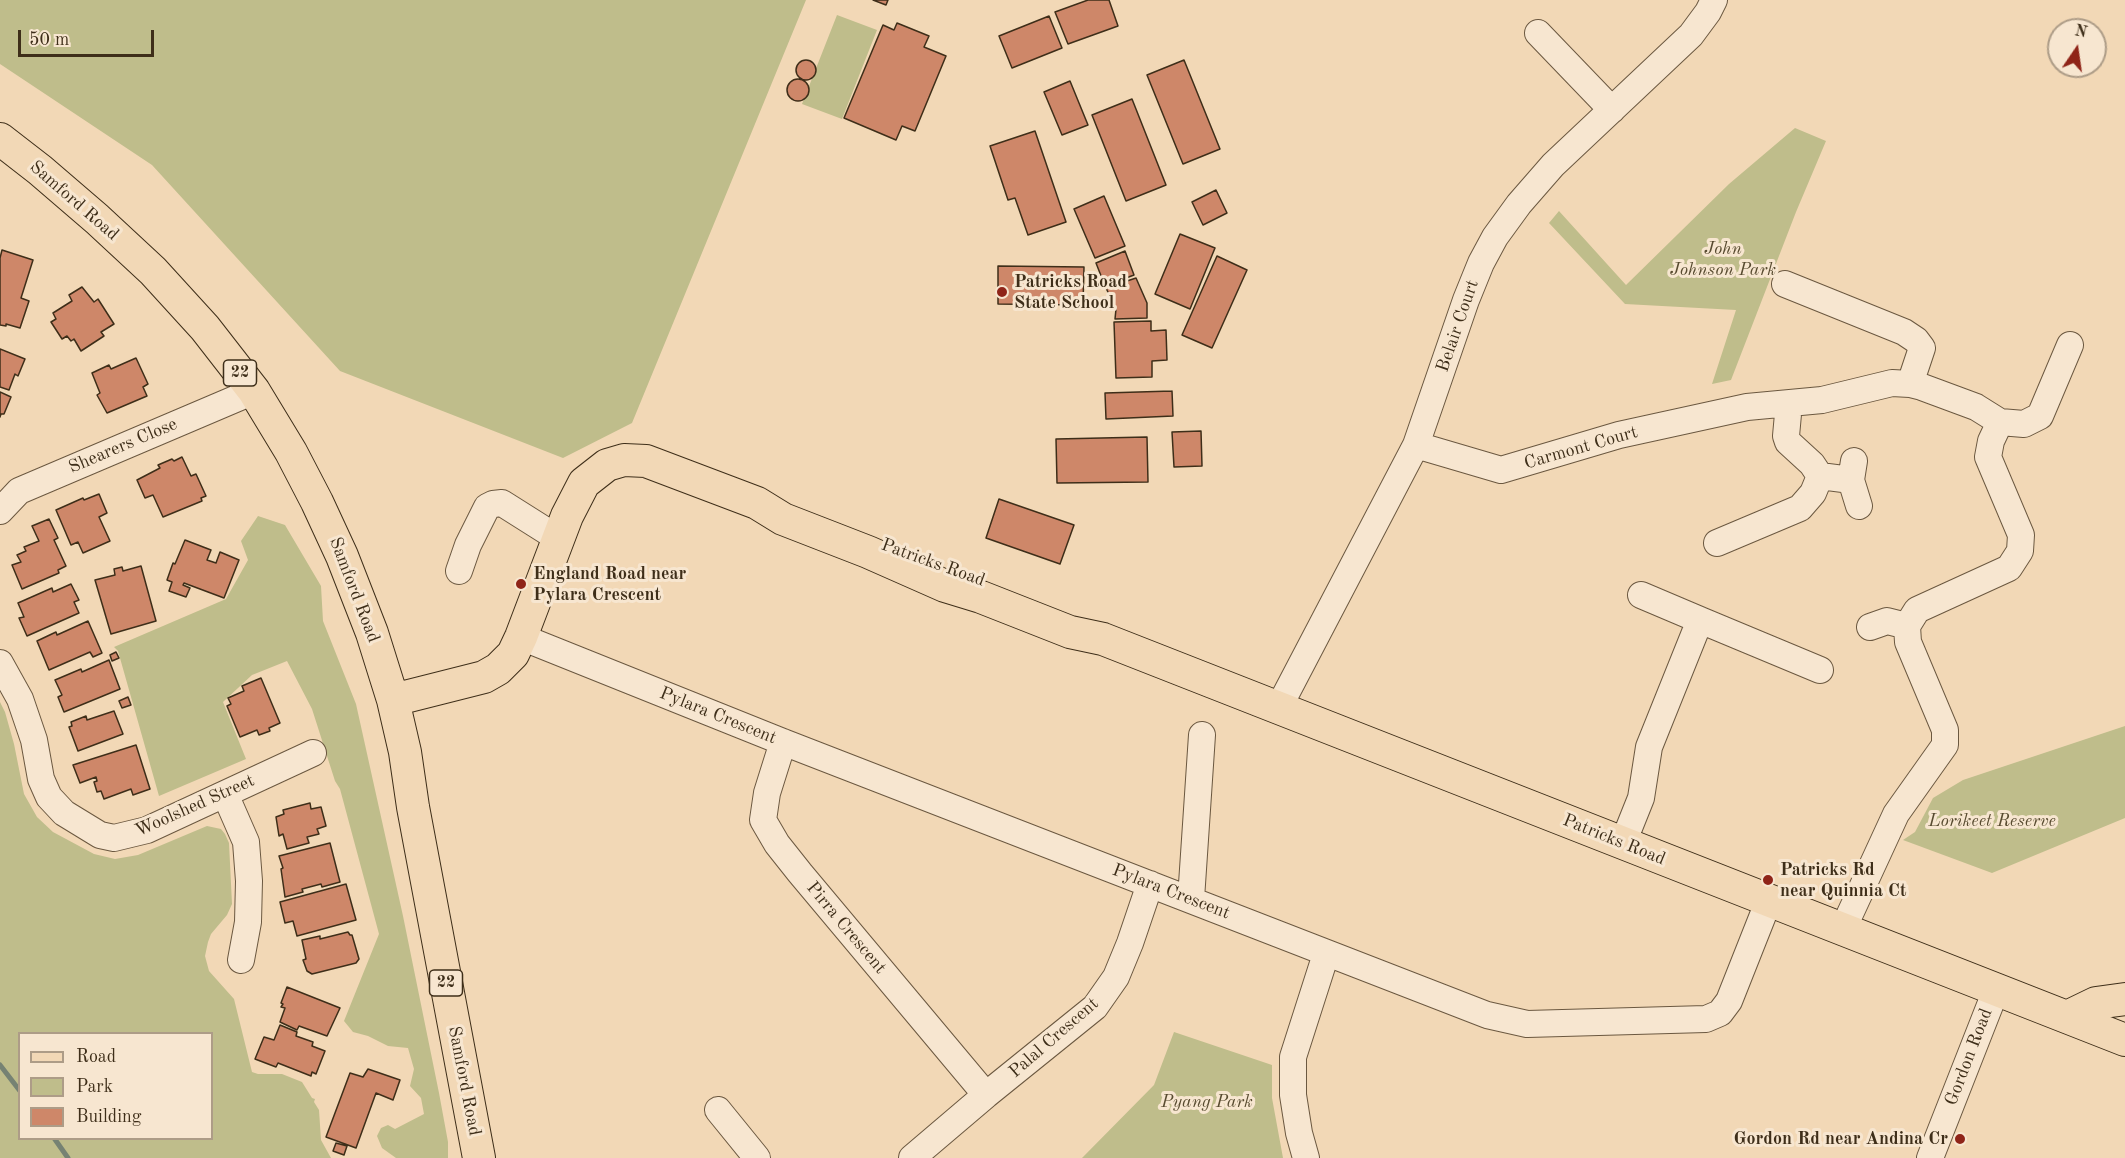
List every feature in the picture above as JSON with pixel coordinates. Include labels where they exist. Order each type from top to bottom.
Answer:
[{"type":"main road","name":"Samford Road","points":[[0,139],[73,198],[153,271],[205,328],[254,391],[291,452],[327,523],[372,633],[393,700],[405,752],[413,807],[478,1158]]},
{"type":"main road","name":"Patricks Road","points":[[558,539],[571,506],[584,483],[607,465],[624,460],[646,461],[757,503],[783,519],[868,552],[934,582],[981,597],[1070,632],[1103,639],[1996,990],[2124,1038]]},
{"type":"main road","points":[[393,700],[484,677],[498,669],[513,654],[521,637],[558,539]]},
{"type":"main road","points":[[2067,1017],[2096,1003],[2125,999]]},
{"type":"street","name":"Belair Court","points":[[1279,707],[1416,445],[1480,263],[1519,204],[1553,165],[1691,35],[1714,0]]},
{"type":"street","points":[[1538,33],[1612,110]]},
{"type":"street","points":[[1785,284],[1904,332],[1916,340],[1922,348],[1910,384],[1976,407],[2000,422],[2024,424],[2040,416],[2070,345]]},
{"type":"street","name":"Carmont Court","points":[[1416,445],[1501,470],[1619,435],[1747,407],[1822,400],[1892,383],[1910,384]]},
{"type":"street","name":"Shearers Close","points":[[0,511],[19,491],[254,391]]},
{"type":"street","points":[[1789,403],[1786,436],[1788,442],[1812,464],[1820,476]]},
{"type":"street","points":[[1843,929],[1896,814],[1945,745],[1945,730],[1908,642],[1907,626],[1917,610],[2009,568],[2020,551],[2021,535],[1988,457],[1991,441],[2000,422]]},
{"type":"street","points":[[1820,476],[1853,471],[1859,506]]},
{"type":"street","points":[[1717,543],[1800,508],[1812,493],[1820,476]]},
{"type":"street","points":[[459,571],[468,545],[487,507],[493,504],[502,503],[558,539]]},
{"type":"street","points":[[1641,595],[1820,670]]},
{"type":"street","points":[[1623,843],[1641,798],[1649,747],[1700,620]]},
{"type":"street","points":[[1870,627],[1887,621],[1907,626]]},
{"type":"street","name":"Pylara Crescent","points":[[521,637],[1326,954],[1487,1015],[1527,1024],[1706,1019],[1720,1013],[1729,1001],[1769,900]]},
{"type":"street","name":"Woolshed Street","points":[[0,663],[20,699],[34,740],[41,779],[49,797],[64,813],[100,835],[114,838],[132,835],[313,753]]},
{"type":"street","points":[[1191,899],[1202,735]]},
{"type":"street","name":"Pirra Crescent","points":[[783,742],[767,793],[763,820],[777,844],[800,873],[986,1095]]},
{"type":"street","points":[[225,794],[246,842],[248,862],[248,922],[241,960]]},
{"type":"street","name":"Palal Crescent","points":[[912,1158],[1095,1007],[1116,977],[1150,884]]},
{"type":"street","points":[[1306,1158],[1299,1133],[1293,1095],[1293,1057],[1326,954]]},
{"type":"street","name":"Gordon Road","points":[[1930,1158],[1996,990]]},
{"type":"street","points":[[718,1110],[757,1158]]},
{"type":"green space","points":[[0,0],[806,0],[632,423],[563,458],[340,371],[152,165],[0,64]]},
{"type":"green space","points":[[837,15],[877,30],[842,119],[802,104]]},
{"type":"green space","name":"John Johnson Park","points":[[1795,128],[1826,141],[1731,380],[1712,384],[1736,310],[1625,304],[1549,223],[1559,211],[1626,285],[1729,184]]},
{"type":"green space","points":[[258,516],[285,525],[321,586],[323,621],[356,704],[439,1093],[448,1142],[448,1158],[396,1158],[382,1148],[377,1136],[381,1128],[388,1125],[395,1129],[424,1114],[421,1098],[410,1086],[414,1069],[408,1048],[388,1046],[368,1036],[353,1032],[344,1021],[379,934],[340,789],[335,781],[312,709],[287,661],[252,675],[223,702],[246,759],[159,796],[118,651],[114,647],[226,599],[248,560],[241,541]]},
{"type":"green space","points":[[0,702],[14,744],[24,794],[37,817],[53,832],[94,854],[115,859],[138,855],[207,826],[221,829],[225,834],[229,843],[232,904],[208,942],[205,956],[209,971],[234,999],[252,1072],[282,1074],[302,1082],[315,1099],[314,1102],[319,1110],[321,1140],[331,1158],[0,1158]]},
{"type":"green space","name":"Lorikeet Reserve","points":[[2125,726],[2125,818],[1992,873],[1903,840],[1915,832],[1933,798],[1963,780]]},
{"type":"green space","name":"Pyang Park","points":[[1174,1032],[1272,1065],[1272,1098],[1283,1158],[1082,1158],[1154,1085]]},
{"type":"building","points":[[873,0],[888,0],[886,5]]},
{"type":"building","points":[[1088,0],[1109,0],[1118,26],[1068,44],[1055,12]]},
{"type":"building","points":[[1049,16],[1062,48],[1012,68],[999,36]]},
{"type":"building","points":[[897,23],[929,36],[924,47],[946,56],[915,131],[902,126],[896,140],[844,118],[883,25],[894,30]]},
{"type":"building","points":[[806,60],[813,63],[816,70],[813,77],[806,80],[799,77],[796,70],[799,63]]},
{"type":"building","points":[[1184,60],[1220,149],[1183,164],[1147,75]]},
{"type":"building","points":[[798,79],[808,86],[809,90],[802,100],[798,101],[788,94],[787,90],[794,80]]},
{"type":"building","points":[[1070,81],[1088,125],[1062,135],[1044,92]]},
{"type":"building","points":[[1132,99],[1166,185],[1126,201],[1092,115]]},
{"type":"building","points":[[1035,131],[1066,222],[1028,235],[1015,198],[1008,200],[990,146]]},
{"type":"building","points":[[1216,190],[1227,213],[1203,225],[1192,202]]},
{"type":"building","points":[[1104,196],[1125,246],[1095,258],[1074,209]]},
{"type":"building","points":[[1180,234],[1215,248],[1190,309],[1155,294]]},
{"type":"building","points":[[2,250],[33,260],[21,298],[29,301],[20,328],[6,324],[6,326],[0,325]]},
{"type":"building","points":[[1125,251],[1134,275],[1105,286],[1096,263]]},
{"type":"building","points":[[1217,256],[1247,270],[1212,348],[1182,335]]},
{"type":"building","points":[[998,266],[1084,267],[1083,305],[998,304]]},
{"type":"building","points":[[1136,278],[1147,303],[1147,318],[1115,319],[1116,309],[1106,288]]},
{"type":"building","points":[[82,287],[94,302],[98,299],[114,324],[101,332],[104,336],[81,351],[74,339],[71,341],[67,336],[62,339],[51,322],[56,319],[53,313],[72,301],[69,295]]},
{"type":"building","points":[[1151,321],[1151,331],[1166,330],[1167,360],[1152,361],[1152,377],[1116,378],[1114,322]]},
{"type":"building","points":[[0,349],[25,359],[18,376],[15,374],[9,390],[0,387]]},
{"type":"building","points":[[136,358],[148,384],[143,387],[147,396],[107,413],[97,395],[100,393],[92,373],[109,365],[111,369]]},
{"type":"building","points":[[1172,391],[1173,416],[1106,419],[1105,393]]},
{"type":"building","points":[[0,392],[11,397],[4,414],[0,417]]},
{"type":"building","points":[[1201,431],[1202,466],[1174,467],[1172,432]]},
{"type":"building","points":[[1147,437],[1148,482],[1057,483],[1056,439]]},
{"type":"building","points":[[182,457],[191,476],[196,474],[206,496],[201,498],[202,501],[163,517],[153,495],[145,498],[137,480],[160,468],[158,465]]},
{"type":"building","points":[[99,494],[107,513],[99,517],[110,541],[83,553],[78,542],[71,545],[56,510],[83,498],[84,500]]},
{"type":"building","points":[[999,499],[1074,525],[1060,564],[986,538]]},
{"type":"building","points":[[49,519],[58,538],[54,540],[66,566],[58,570],[59,573],[22,589],[12,565],[21,562],[17,555],[26,551],[24,547],[39,541],[32,526]]},
{"type":"building","points":[[185,540],[211,550],[207,560],[216,563],[220,552],[239,560],[224,598],[184,583],[183,585],[190,588],[186,597],[169,591],[172,582],[167,580]]},
{"type":"building","points":[[141,566],[156,621],[111,634],[95,580],[115,575],[114,569],[122,567],[123,571]]},
{"type":"building","points":[[71,584],[79,600],[74,602],[79,613],[27,636],[19,618],[24,617],[18,603],[52,588],[53,592]]},
{"type":"building","points":[[88,621],[102,653],[93,657],[90,652],[49,670],[37,641]]},
{"type":"building","points":[[116,652],[119,658],[112,661],[110,655]]},
{"type":"building","points":[[109,660],[120,689],[64,712],[58,697],[62,695],[55,680],[81,669],[82,672]]},
{"type":"building","points":[[261,678],[280,723],[269,728],[270,731],[259,735],[257,730],[240,737],[227,706],[231,704],[228,698],[244,691],[242,686]]},
{"type":"building","points":[[128,697],[131,705],[122,708],[119,701]]},
{"type":"building","points":[[114,711],[123,734],[78,751],[69,727],[72,726],[71,722],[86,716],[87,720]]},
{"type":"building","points":[[136,745],[150,789],[133,795],[131,789],[104,799],[101,791],[97,792],[94,782],[97,781],[96,777],[80,783],[73,765]]},
{"type":"building","points":[[310,803],[311,809],[321,807],[326,826],[317,829],[319,834],[307,837],[309,843],[287,849],[283,834],[279,836],[276,817],[284,814],[283,810]]},
{"type":"building","points":[[330,843],[340,882],[302,889],[303,892],[285,897],[281,869],[283,868],[279,856]]},
{"type":"building","points":[[346,884],[356,920],[297,936],[293,921],[285,923],[280,902]]},
{"type":"building","points":[[348,932],[352,935],[359,959],[356,963],[312,974],[307,971],[303,960],[306,959],[302,940],[320,936],[320,939]]},
{"type":"building","points":[[287,987],[340,1008],[327,1036],[299,1026],[297,1030],[280,1022],[285,1008],[281,1007],[283,1004],[281,1003]]},
{"type":"building","points":[[280,1025],[297,1032],[296,1036],[313,1042],[312,1046],[325,1051],[316,1074],[312,1072],[311,1076],[278,1063],[276,1067],[255,1059],[264,1037],[274,1040]]},
{"type":"building","points":[[368,1069],[400,1080],[393,1100],[376,1093],[356,1148],[326,1137],[350,1073],[363,1077]]},
{"type":"building","points":[[336,1143],[347,1146],[344,1155],[333,1151]]},
{"type":"waterway","points":[[0,1065],[18,1088]]},
{"type":"waterway","points":[[55,1140],[68,1158]]},
{"type":"place","name":"Patricks Road State School","points":[[1002,292]]},
{"type":"place","name":"England Road near Pylara Crescent","points":[[521,584]]},
{"type":"place","name":"Patricks Rd near Quinnia Ct","points":[[1768,880]]},
{"type":"place","name":"Gordon Rd near Andina Cr","points":[[1960,1139]]}]
